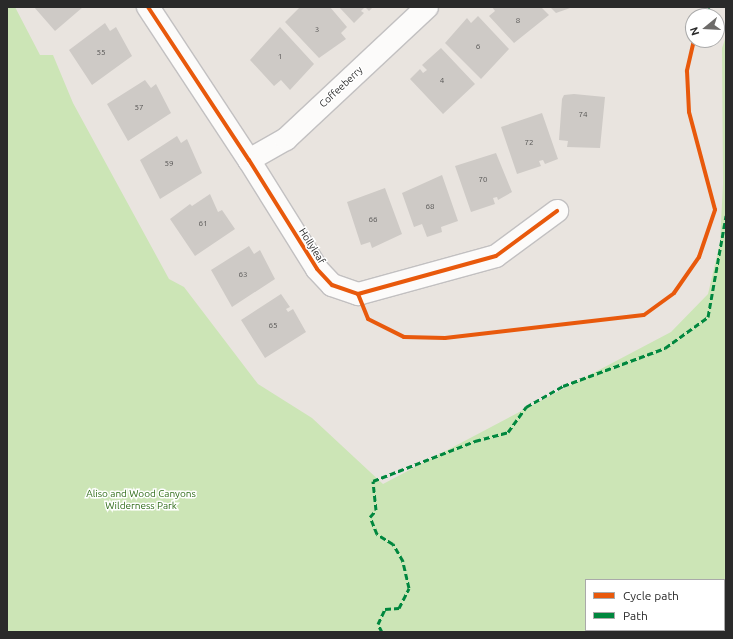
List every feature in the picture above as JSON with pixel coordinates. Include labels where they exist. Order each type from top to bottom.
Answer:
[{"type":"street","name":"Hollyleaf","points":[[148,7],[249,160],[317,269],[332,285],[358,294],[496,256],[557,211]]},
{"type":"street","name":"Coffeeberry","points":[[249,160],[286,139],[427,7]]},
{"type":"green space","name":"Aliso and Wood Canyons Wilderness Park","points":[[7,7],[15,7],[40,55],[53,55],[73,103],[169,279],[184,287],[258,384],[312,418],[383,484],[671,332],[708,294],[720,243],[723,184],[722,48],[725,48],[726,36],[726,632],[7,632]]},
{"type":"building","points":[[34,7],[83,7],[55,31]]},
{"type":"building","points":[[300,7],[330,7],[347,27],[341,33],[346,39],[319,58],[285,22]]},
{"type":"building","points":[[339,7],[365,7],[361,11],[364,13],[354,23]]},
{"type":"building","points":[[365,7],[373,7],[369,11]]},
{"type":"building","points":[[492,7],[541,7],[549,15],[514,43],[489,16],[495,11]]},
{"type":"building","points":[[550,7],[573,7],[556,13]]},
{"type":"building","points":[[478,16],[509,49],[481,79],[445,43],[467,18],[471,23]]},
{"type":"building","points":[[105,23],[110,31],[116,27],[132,56],[92,85],[69,50]]},
{"type":"building","points":[[280,27],[314,64],[290,90],[281,80],[274,86],[250,60]]},
{"type":"building","points":[[441,48],[475,84],[443,114],[410,79],[420,69],[423,73],[427,70],[422,65]]},
{"type":"building","points":[[145,80],[151,88],[156,84],[171,113],[128,141],[107,104]]},
{"type":"building","points":[[574,94],[605,97],[600,148],[567,147],[568,141],[559,140],[562,99],[564,95]]},
{"type":"building","points":[[542,113],[558,159],[545,164],[543,160],[539,161],[541,166],[517,174],[501,127]]},
{"type":"building","points":[[177,136],[181,143],[187,139],[202,173],[160,199],[140,160]]},
{"type":"building","points":[[496,153],[512,192],[498,200],[497,197],[493,198],[495,204],[471,212],[455,166]]},
{"type":"building","points":[[442,175],[458,221],[441,227],[442,232],[427,237],[422,224],[414,227],[402,193]]},
{"type":"building","points":[[385,188],[402,234],[372,248],[370,242],[361,245],[347,202]]},
{"type":"building","points":[[210,194],[218,212],[222,210],[235,229],[195,256],[170,219],[190,204],[192,206]]},
{"type":"building","points":[[249,246],[254,254],[260,250],[275,279],[232,307],[211,270]]},
{"type":"building","points":[[281,294],[290,307],[286,309],[288,312],[293,309],[306,332],[265,358],[241,320]]},
{"type":"marked path","points":[[382,632],[378,624],[385,609],[399,608],[409,588],[403,561],[393,544],[377,534],[370,517],[376,510],[373,481],[475,441],[508,432],[526,407],[563,386],[665,348],[708,317],[726,216]]},
{"type":"cycle path","points":[[148,7],[249,160],[317,269],[332,285],[358,294],[496,256],[557,211]]},
{"type":"cycle path","points":[[692,48],[687,71],[689,112],[715,210]]},
{"type":"cycle path","points":[[358,294],[368,319],[404,337],[445,338],[644,315],[674,293],[699,257],[715,210]]}]
